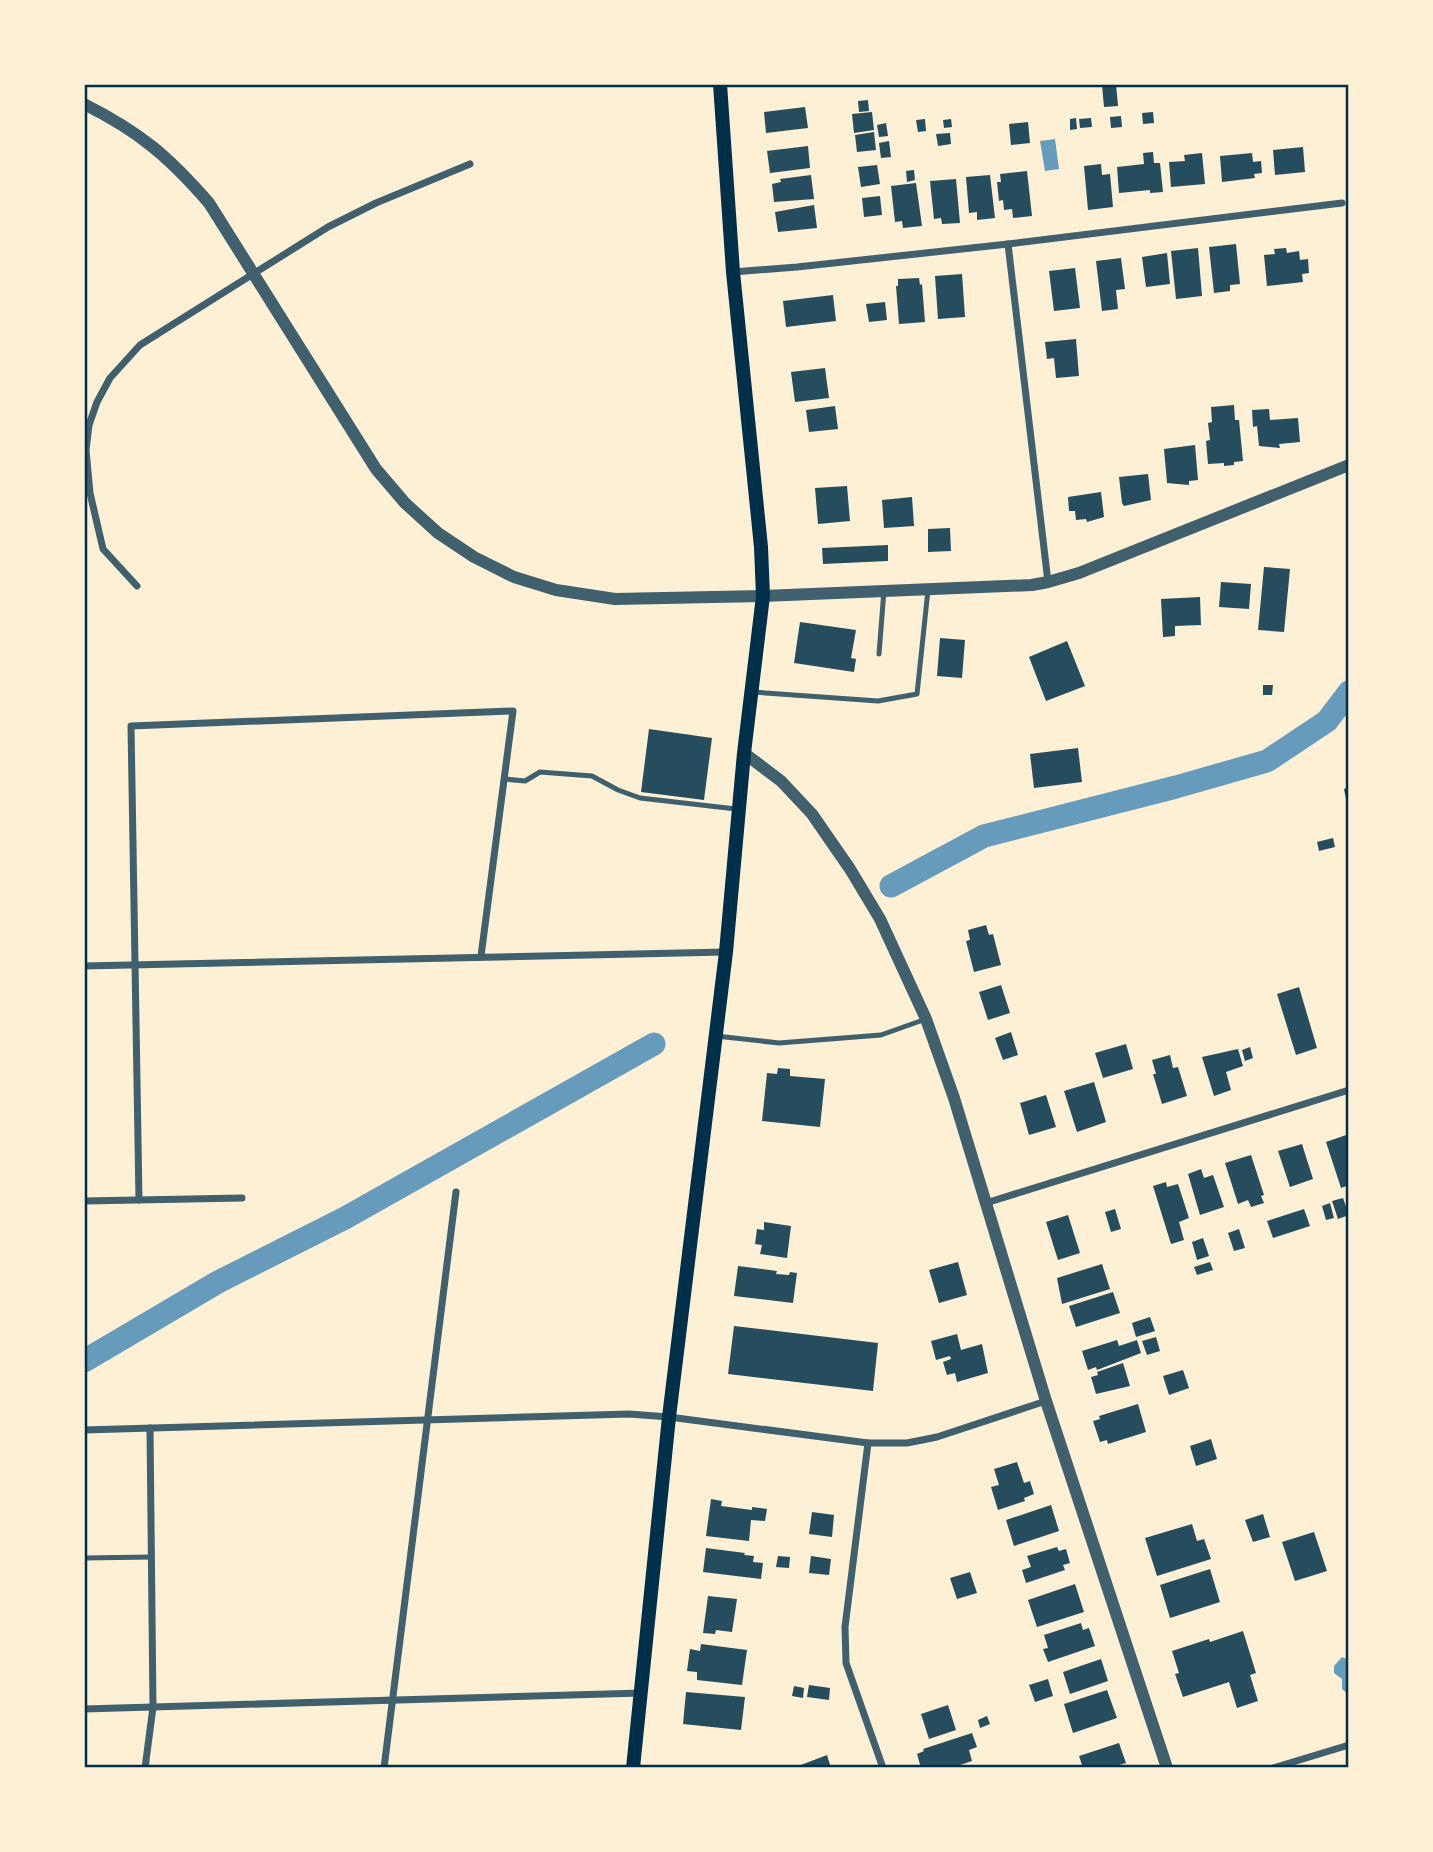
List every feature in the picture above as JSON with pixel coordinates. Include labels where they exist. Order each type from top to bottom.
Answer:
[{"type":"main road","points":[[633,1768],[669,1417],[726,952],[744,753],[763,596],[760,535],[733,272],[720,84]]},
{"type":"street","points":[[84,104],[113,118],[145,139],[175,164],[209,204],[376,469],[405,503],[438,533],[474,557],[514,576],[556,590],[600,598],[763,596],[1032,585],[1079,573],[1349,465]]},
{"type":"street","points":[[137,586],[103,549],[90,493],[86,450],[89,425],[110,378],[140,345],[328,227],[376,203],[470,164]]},
{"type":"street","points":[[733,272],[1008,244],[1342,203]]},
{"type":"street","points":[[1008,244],[1048,582]]},
{"type":"street","points":[[139,1200],[131,726],[513,711],[481,956]]},
{"type":"street","points":[[744,753],[781,781],[812,814],[850,869],[880,919],[926,1019],[954,1098],[1046,1401],[1167,1768]]},
{"type":"street","points":[[84,966],[726,952]]},
{"type":"street","points":[[986,1203],[1349,1090]]},
{"type":"street","points":[[384,1768],[456,1192]]},
{"type":"street","points":[[84,1201],[242,1198]]},
{"type":"street","points":[[84,1430],[629,1414],[868,1443],[907,1443],[937,1437],[1046,1401]]},
{"type":"street","points":[[145,1768],[153,1707],[150,1428]]},
{"type":"street","points":[[868,1443],[845,1627],[846,1663],[883,1768]]},
{"type":"street","points":[[84,1709],[642,1693]]},
{"type":"street","points":[[1273,1768],[1349,1745]]},
{"type":"lane","points":[[753,692],[878,701],[917,694],[929,588]]},
{"type":"lane","points":[[879,653],[884,590]]},
{"type":"lane","points":[[504,779],[525,781],[540,772],[593,776],[640,798],[739,810]]},
{"type":"lane","points":[[716,1036],[779,1043],[881,1035],[926,1019]]},
{"type":"lane","points":[[84,1558],[152,1557]]},
{"type":"water","points":[[1055,139],[1059,169],[1045,171],[1040,141]]},
{"type":"water","points":[[1342,1657],[1349,1660],[1349,1695],[1342,1689],[1342,1679],[1334,1673],[1334,1666]]},
{"type":"building","points":[[1116,84],[1118,106],[1104,107],[1102,85]]},
{"type":"building","points":[[868,100],[869,111],[859,112],[858,101]]},
{"type":"building","points":[[805,107],[808,128],[766,133],[764,112]]},
{"type":"building","points":[[872,112],[874,130],[854,133],[852,114]]},
{"type":"building","points":[[1153,112],[1154,123],[1143,124],[1142,113]]},
{"type":"building","points":[[1121,116],[1122,127],[1111,128],[1110,117]]},
{"type":"building","points":[[1076,118],[1077,129],[1070,130],[1070,119]]},
{"type":"building","points":[[1091,118],[1092,127],[1080,128],[1079,119]]},
{"type":"building","points":[[925,119],[926,131],[918,132],[916,120]]},
{"type":"building","points":[[951,119],[952,127],[944,128],[943,120]]},
{"type":"building","points":[[1028,122],[1030,143],[1011,145],[1009,124]]},
{"type":"building","points":[[886,123],[888,136],[879,137],[877,125]]},
{"type":"building","points":[[874,132],[876,150],[857,152],[855,135]]},
{"type":"building","points":[[950,133],[951,144],[938,146],[936,134]]},
{"type":"building","points":[[889,141],[891,157],[881,158],[879,143]]},
{"type":"building","points":[[808,146],[810,168],[770,173],[767,151]]},
{"type":"building","points":[[1303,147],[1305,172],[1275,175],[1273,150]]},
{"type":"building","points":[[1153,152],[1154,163],[1160,163],[1163,192],[1150,193],[1150,190],[1119,193],[1117,167],[1144,164],[1143,153]]},
{"type":"building","points":[[1202,153],[1205,184],[1171,187],[1169,162],[1185,161],[1184,155]]},
{"type":"building","points":[[1252,153],[1253,162],[1261,161],[1262,173],[1254,174],[1255,178],[1222,182],[1220,156]]},
{"type":"building","points":[[1101,164],[1102,175],[1110,174],[1113,207],[1088,210],[1084,166]]},
{"type":"building","points":[[877,165],[880,184],[861,187],[858,167]]},
{"type":"building","points":[[914,170],[915,180],[907,182],[906,171]]},
{"type":"building","points":[[1027,171],[1032,216],[1013,218],[1012,209],[1004,210],[1003,200],[999,201],[997,182],[1001,182],[1000,174]]},
{"type":"building","points":[[811,175],[814,199],[774,202],[772,184],[781,182],[780,179]]},
{"type":"building","points":[[990,175],[995,218],[977,220],[977,212],[969,213],[966,177]]},
{"type":"building","points":[[956,179],[960,223],[942,224],[941,218],[934,219],[930,181]]},
{"type":"building","points":[[916,183],[922,226],[903,228],[902,221],[895,222],[891,186]]},
{"type":"building","points":[[880,196],[882,215],[864,217],[862,198]]},
{"type":"building","points":[[814,205],[817,228],[778,232],[775,212]]},
{"type":"building","points":[[1236,244],[1240,284],[1230,285],[1230,291],[1214,293],[1209,247]]},
{"type":"building","points":[[1198,248],[1202,296],[1176,299],[1171,251]]},
{"type":"building","points":[[1286,248],[1287,253],[1299,251],[1300,260],[1308,259],[1309,273],[1302,274],[1303,282],[1267,286],[1264,255],[1275,254],[1274,249]]},
{"type":"building","points":[[1167,253],[1170,284],[1146,287],[1142,257]]},
{"type":"building","points":[[1121,258],[1125,289],[1116,290],[1118,309],[1102,311],[1096,261]]},
{"type":"building","points":[[1075,268],[1080,308],[1054,311],[1049,271]]},
{"type":"building","points":[[962,274],[965,317],[938,319],[935,276]]},
{"type":"building","points":[[919,278],[920,285],[922,284],[925,322],[899,324],[896,286],[898,279]]},
{"type":"building","points":[[833,295],[836,321],[786,327],[783,301]]},
{"type":"building","points":[[885,302],[887,320],[869,322],[866,304]]},
{"type":"building","points":[[1076,339],[1079,376],[1056,378],[1054,358],[1047,359],[1045,342]]},
{"type":"building","points":[[825,368],[829,398],[795,402],[791,372]]},
{"type":"building","points":[[1234,405],[1235,420],[1239,420],[1243,461],[1224,466],[1224,463],[1208,464],[1206,441],[1210,440],[1208,423],[1212,422],[1211,407]]},
{"type":"building","points":[[835,406],[838,429],[809,432],[806,410]]},
{"type":"building","points":[[1269,409],[1270,420],[1298,418],[1300,442],[1279,444],[1280,448],[1259,446],[1257,426],[1253,427],[1252,410]]},
{"type":"building","points":[[1195,445],[1198,480],[1189,481],[1189,485],[1167,483],[1164,449]]},
{"type":"building","points":[[1148,474],[1151,500],[1124,506],[1119,477]]},
{"type":"building","points":[[847,486],[850,521],[818,524],[815,488]]},
{"type":"building","points":[[1101,492],[1104,517],[1087,522],[1086,519],[1076,520],[1075,511],[1069,511],[1068,497]]},
{"type":"building","points":[[912,497],[914,526],[884,528],[882,500]]},
{"type":"building","points":[[950,528],[951,551],[928,552],[928,529]]},
{"type":"building","points":[[888,545],[888,561],[823,564],[822,548]]},
{"type":"building","points":[[1264,567],[1290,569],[1284,632],[1258,630]]},
{"type":"building","points":[[1221,582],[1251,584],[1249,609],[1219,607]]},
{"type":"building","points":[[1200,597],[1201,625],[1175,626],[1175,636],[1163,637],[1161,599]]},
{"type":"building","points":[[800,622],[856,630],[851,658],[856,659],[854,672],[794,663]]},
{"type":"building","points":[[940,638],[965,640],[962,678],[937,676]]},
{"type":"building","points":[[1067,641],[1085,686],[1046,701],[1029,657]]},
{"type":"building","points":[[1263,685],[1273,685],[1272,695],[1263,695]]},
{"type":"building","points":[[649,729],[712,738],[704,800],[641,792]]},
{"type":"building","points":[[1078,748],[1082,782],[1034,788],[1030,754]]},
{"type":"building","points":[[1349,787],[1349,808],[1348,808],[1344,789]]},
{"type":"building","points":[[1333,838],[1335,847],[1319,851],[1317,842]]},
{"type":"building","points":[[986,925],[989,935],[993,934],[1001,965],[974,972],[966,941],[970,940],[968,930]]},
{"type":"building","points":[[1001,985],[1010,1013],[988,1020],[979,992]]},
{"type":"building","points":[[1299,987],[1317,1048],[1296,1055],[1277,994]]},
{"type":"building","points":[[1011,1032],[1018,1055],[1003,1060],[995,1038]]},
{"type":"building","points":[[1126,1044],[1133,1069],[1103,1078],[1095,1053]]},
{"type":"building","points":[[1250,1047],[1253,1058],[1245,1061],[1242,1050]]},
{"type":"building","points":[[1238,1049],[1243,1066],[1226,1072],[1231,1090],[1214,1096],[1202,1057]]},
{"type":"building","points":[[1170,1055],[1173,1068],[1178,1067],[1187,1096],[1162,1104],[1153,1074],[1156,1074],[1152,1060]]},
{"type":"building","points":[[778,1068],[790,1069],[790,1076],[825,1079],[820,1127],[762,1121],[767,1073],[777,1074]]},
{"type":"building","points":[[1094,1082],[1106,1122],[1077,1132],[1064,1091]]},
{"type":"building","points":[[1046,1095],[1056,1127],[1029,1135],[1020,1103]]},
{"type":"building","points":[[1349,1134],[1349,1185],[1341,1188],[1326,1142]]},
{"type":"building","points":[[1302,1144],[1313,1179],[1290,1187],[1278,1151]]},
{"type":"building","points":[[1251,1155],[1264,1203],[1251,1207],[1248,1200],[1238,1204],[1225,1163]]},
{"type":"building","points":[[1201,1169],[1204,1178],[1213,1175],[1224,1207],[1200,1215],[1188,1174]]},
{"type":"building","points":[[1166,1182],[1167,1187],[1178,1184],[1189,1218],[1179,1222],[1184,1240],[1171,1244],[1153,1186]]},
{"type":"building","points":[[1343,1198],[1349,1215],[1338,1219],[1332,1201]]},
{"type":"building","points":[[1330,1203],[1334,1218],[1326,1220],[1322,1206]]},
{"type":"building","points":[[1115,1209],[1121,1229],[1111,1232],[1105,1212]]},
{"type":"building","points":[[1304,1209],[1310,1226],[1273,1238],[1267,1221]]},
{"type":"building","points":[[1068,1215],[1080,1253],[1058,1260],[1046,1222]]},
{"type":"building","points":[[764,1222],[791,1226],[787,1258],[760,1254],[762,1245],[755,1244],[757,1229],[764,1230]]},
{"type":"building","points":[[1239,1229],[1245,1248],[1234,1251],[1228,1233]]},
{"type":"building","points":[[1203,1238],[1209,1256],[1197,1260],[1192,1242]]},
{"type":"building","points":[[958,1262],[967,1295],[939,1303],[929,1270]]},
{"type":"building","points":[[1210,1262],[1213,1270],[1197,1275],[1194,1267]]},
{"type":"building","points":[[1102,1264],[1110,1289],[1062,1304],[1057,1278]]},
{"type":"building","points":[[738,1266],[777,1271],[776,1274],[797,1273],[793,1303],[734,1296]]},
{"type":"building","points":[[1113,1292],[1120,1313],[1076,1327],[1069,1306]]},
{"type":"building","points":[[1150,1317],[1155,1331],[1136,1337],[1132,1323]]},
{"type":"building","points":[[734,1326],[878,1343],[873,1391],[728,1374]]},
{"type":"building","points":[[957,1334],[961,1350],[982,1344],[988,1373],[957,1382],[955,1373],[947,1375],[943,1362],[951,1359],[950,1356],[936,1360],[931,1341]]},
{"type":"building","points":[[1156,1337],[1160,1351],[1147,1355],[1142,1341]]},
{"type":"building","points":[[1117,1340],[1119,1346],[1137,1340],[1141,1353],[1097,1370],[1096,1367],[1088,1370],[1082,1351]]},
{"type":"building","points":[[1123,1363],[1130,1386],[1096,1394],[1091,1377],[1098,1375],[1097,1372]]},
{"type":"building","points":[[1183,1370],[1189,1388],[1169,1395],[1163,1376]]},
{"type":"building","points":[[1138,1404],[1146,1432],[1108,1444],[1107,1440],[1100,1442],[1093,1421],[1100,1419],[1099,1416]]},
{"type":"building","points":[[1211,1439],[1217,1459],[1196,1466],[1190,1446]]},
{"type":"building","points":[[1017,1462],[1024,1483],[1030,1481],[1034,1494],[1024,1498],[1025,1501],[998,1510],[991,1487],[999,1485],[994,1469]]},
{"type":"building","points":[[711,1499],[722,1501],[721,1506],[767,1509],[765,1521],[751,1520],[749,1541],[706,1536]]},
{"type":"building","points":[[1051,1505],[1059,1531],[1014,1546],[1006,1520]]},
{"type":"building","points":[[812,1512],[834,1515],[832,1537],[809,1534]]},
{"type":"building","points":[[1263,1514],[1270,1537],[1253,1542],[1245,1520]]},
{"type":"building","points":[[1192,1524],[1197,1541],[1204,1539],[1211,1559],[1157,1576],[1145,1538]]},
{"type":"building","points":[[1314,1532],[1327,1571],[1295,1581],[1282,1542]]},
{"type":"building","points":[[1057,1547],[1059,1551],[1066,1549],[1070,1563],[1063,1565],[1065,1570],[1026,1583],[1022,1570],[1031,1567],[1027,1556]]},
{"type":"building","points":[[706,1548],[754,1556],[753,1562],[763,1563],[761,1579],[703,1572]]},
{"type":"building","points":[[778,1556],[790,1557],[789,1568],[776,1567]]},
{"type":"building","points":[[811,1556],[831,1559],[829,1575],[809,1573]]},
{"type":"building","points":[[1210,1569],[1220,1602],[1170,1618],[1160,1585]]},
{"type":"building","points":[[970,1572],[977,1593],[957,1599],[950,1578]]},
{"type":"building","points":[[1075,1584],[1084,1612],[1037,1627],[1028,1600]]},
{"type":"building","points":[[708,1596],[737,1599],[732,1632],[716,1630],[715,1634],[703,1633]]},
{"type":"building","points":[[1081,1623],[1083,1630],[1089,1628],[1095,1646],[1048,1662],[1043,1649],[1048,1648],[1044,1635]]},
{"type":"building","points":[[1243,1631],[1256,1673],[1250,1675],[1258,1701],[1237,1708],[1229,1682],[1183,1697],[1175,1674],[1179,1673],[1172,1651]]},
{"type":"building","points":[[701,1644],[747,1650],[742,1685],[697,1680],[697,1672],[687,1671],[690,1649],[700,1651]]},
{"type":"building","points":[[1101,1659],[1108,1681],[1070,1694],[1063,1672]]},
{"type":"building","points":[[1048,1679],[1053,1696],[1035,1702],[1029,1685]]},
{"type":"building","points":[[809,1685],[830,1688],[829,1700],[807,1697]]},
{"type":"building","points":[[794,1686],[804,1688],[803,1698],[792,1696]]},
{"type":"building","points":[[1107,1690],[1117,1718],[1073,1733],[1064,1704]]},
{"type":"building","points":[[686,1692],[745,1697],[741,1730],[683,1724]]},
{"type":"building","points":[[948,1705],[956,1730],[929,1739],[921,1714]]},
{"type":"building","points":[[987,1716],[990,1724],[980,1728],[978,1720]]},
{"type":"building","points":[[972,1733],[977,1747],[969,1750],[972,1761],[951,1768],[921,1768],[917,1754],[924,1751],[923,1749]]},
{"type":"building","points":[[1119,1743],[1126,1763],[1109,1768],[1083,1768],[1079,1756]]},
{"type":"building","points":[[827,1755],[831,1768],[793,1768]]},
{"type":"waterway","points":[[891,886],[984,836],[1267,761],[1327,721],[1349,692]]},
{"type":"waterway","points":[[84,1361],[218,1282],[345,1218],[654,1044]]}]
